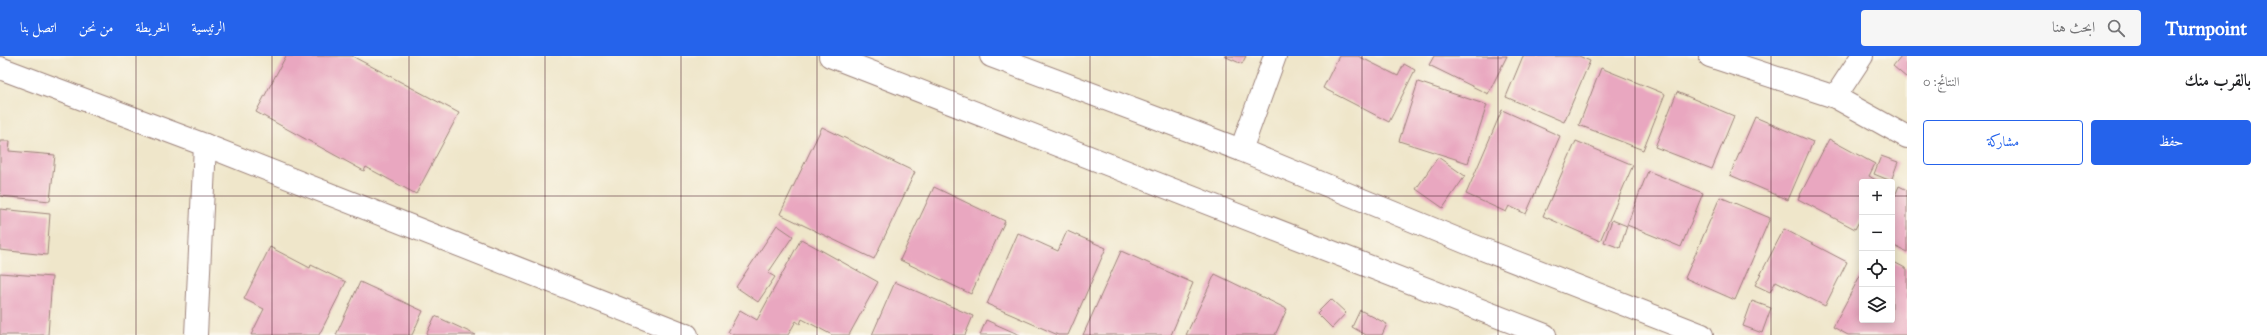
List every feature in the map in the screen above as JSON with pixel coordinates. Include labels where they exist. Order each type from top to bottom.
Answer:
[{"type":"street","points":[[830,56],[1545,335]]},
{"type":"street","points":[[991,56],[1016,61],[1241,150],[1467,243],[1702,335]]},
{"type":"street","points":[[1241,150],[1275,56]]},
{"type":"street","points":[[1710,56],[1835,97],[1907,137]]},
{"type":"street","points":[[1835,97],[1862,56]]},
{"type":"street","points":[[0,68],[205,145],[687,335]]},
{"type":"street","points":[[196,335],[205,145]]},
{"type":"building","points":[[286,56],[352,56],[459,113],[416,194],[366,167],[364,171],[256,112]]},
{"type":"building","points":[[1224,56],[1246,56],[1242,64]]},
{"type":"building","points":[[1339,56],[1358,56],[1398,76],[1404,64],[1415,70],[1389,122],[1323,88]]},
{"type":"building","points":[[1434,56],[1507,56],[1488,94],[1429,65]]},
{"type":"building","points":[[1523,56],[1579,56],[1590,61],[1564,122],[1506,97]]},
{"type":"building","points":[[1901,56],[1907,56],[1907,78],[1893,66]]},
{"type":"building","points":[[1601,68],[1665,94],[1643,150],[1579,125]]},
{"type":"building","points":[[1418,82],[1487,105],[1468,163],[1399,141]]},
{"type":"building","points":[[1677,92],[1734,116],[1712,169],[1655,147]]},
{"type":"building","points":[[1502,110],[1560,136],[1526,214],[1509,206],[1506,212],[1466,194]]},
{"type":"building","points":[[1755,117],[1813,142],[1788,200],[1730,175]]},
{"type":"building","points":[[822,127],[915,172],[874,259],[780,214]]},
{"type":"building","points":[[1829,139],[1875,164],[1869,176],[1874,179],[1859,179],[1859,222],[1855,229],[1798,199]]},
{"type":"building","points":[[0,141],[10,141],[9,151],[55,155],[50,201],[0,196]]},
{"type":"building","points":[[1576,141],[1633,165],[1600,241],[1543,216]]},
{"type":"building","points":[[1881,156],[1898,162],[1892,179],[1886,179],[1874,174]]},
{"type":"building","points":[[1438,157],[1465,176],[1443,208],[1416,189]]},
{"type":"building","points":[[1648,171],[1703,193],[1681,247],[1627,225]]},
{"type":"building","points":[[1899,186],[1907,190],[1907,252],[1895,246],[1895,196]]},
{"type":"building","points":[[934,187],[1005,221],[971,294],[900,260]]},
{"type":"building","points":[[1720,197],[1770,218],[1735,300],[1685,278]]},
{"type":"building","points":[[0,209],[50,214],[47,255],[0,250]]},
{"type":"building","points":[[1612,220],[1627,226],[1620,248],[1604,242]]},
{"type":"building","points":[[777,225],[793,236],[768,273],[775,277],[758,302],[736,287]]},
{"type":"building","points":[[1784,229],[1847,262],[1825,306],[1776,281],[1770,292],[1755,285]]},
{"type":"building","points":[[1067,231],[1106,248],[1068,335],[1058,335],[987,304],[1018,233],[1058,251]]},
{"type":"building","points":[[801,239],[878,282],[849,335],[832,335],[802,319],[800,324],[796,321],[788,335],[734,335],[728,332],[740,310],[757,320]]},
{"type":"building","points":[[270,247],[310,268],[311,265],[346,282],[319,335],[251,335],[264,309],[244,299]]},
{"type":"building","points":[[1121,251],[1193,283],[1171,335],[1083,335]]},
{"type":"building","points":[[1895,263],[1907,269],[1907,335],[1848,335],[1833,327],[1859,278],[1859,323],[1895,323]]},
{"type":"building","points":[[0,273],[52,277],[48,335],[0,335]]},
{"type":"building","points":[[1215,274],[1287,309],[1275,335],[1186,335]]},
{"type":"building","points":[[360,282],[423,311],[412,335],[336,335]]},
{"type":"building","points":[[895,282],[973,316],[965,335],[872,335]]},
{"type":"building","points":[[1331,299],[1346,313],[1332,328],[1317,313]]},
{"type":"building","points":[[1752,301],[1771,308],[1762,333],[1743,326]]},
{"type":"building","points":[[1360,310],[1387,324],[1382,335],[1366,335],[1352,327]]},
{"type":"building","points":[[435,316],[476,335],[426,335]]},
{"type":"building","points":[[986,320],[1020,335],[980,335]]}]
